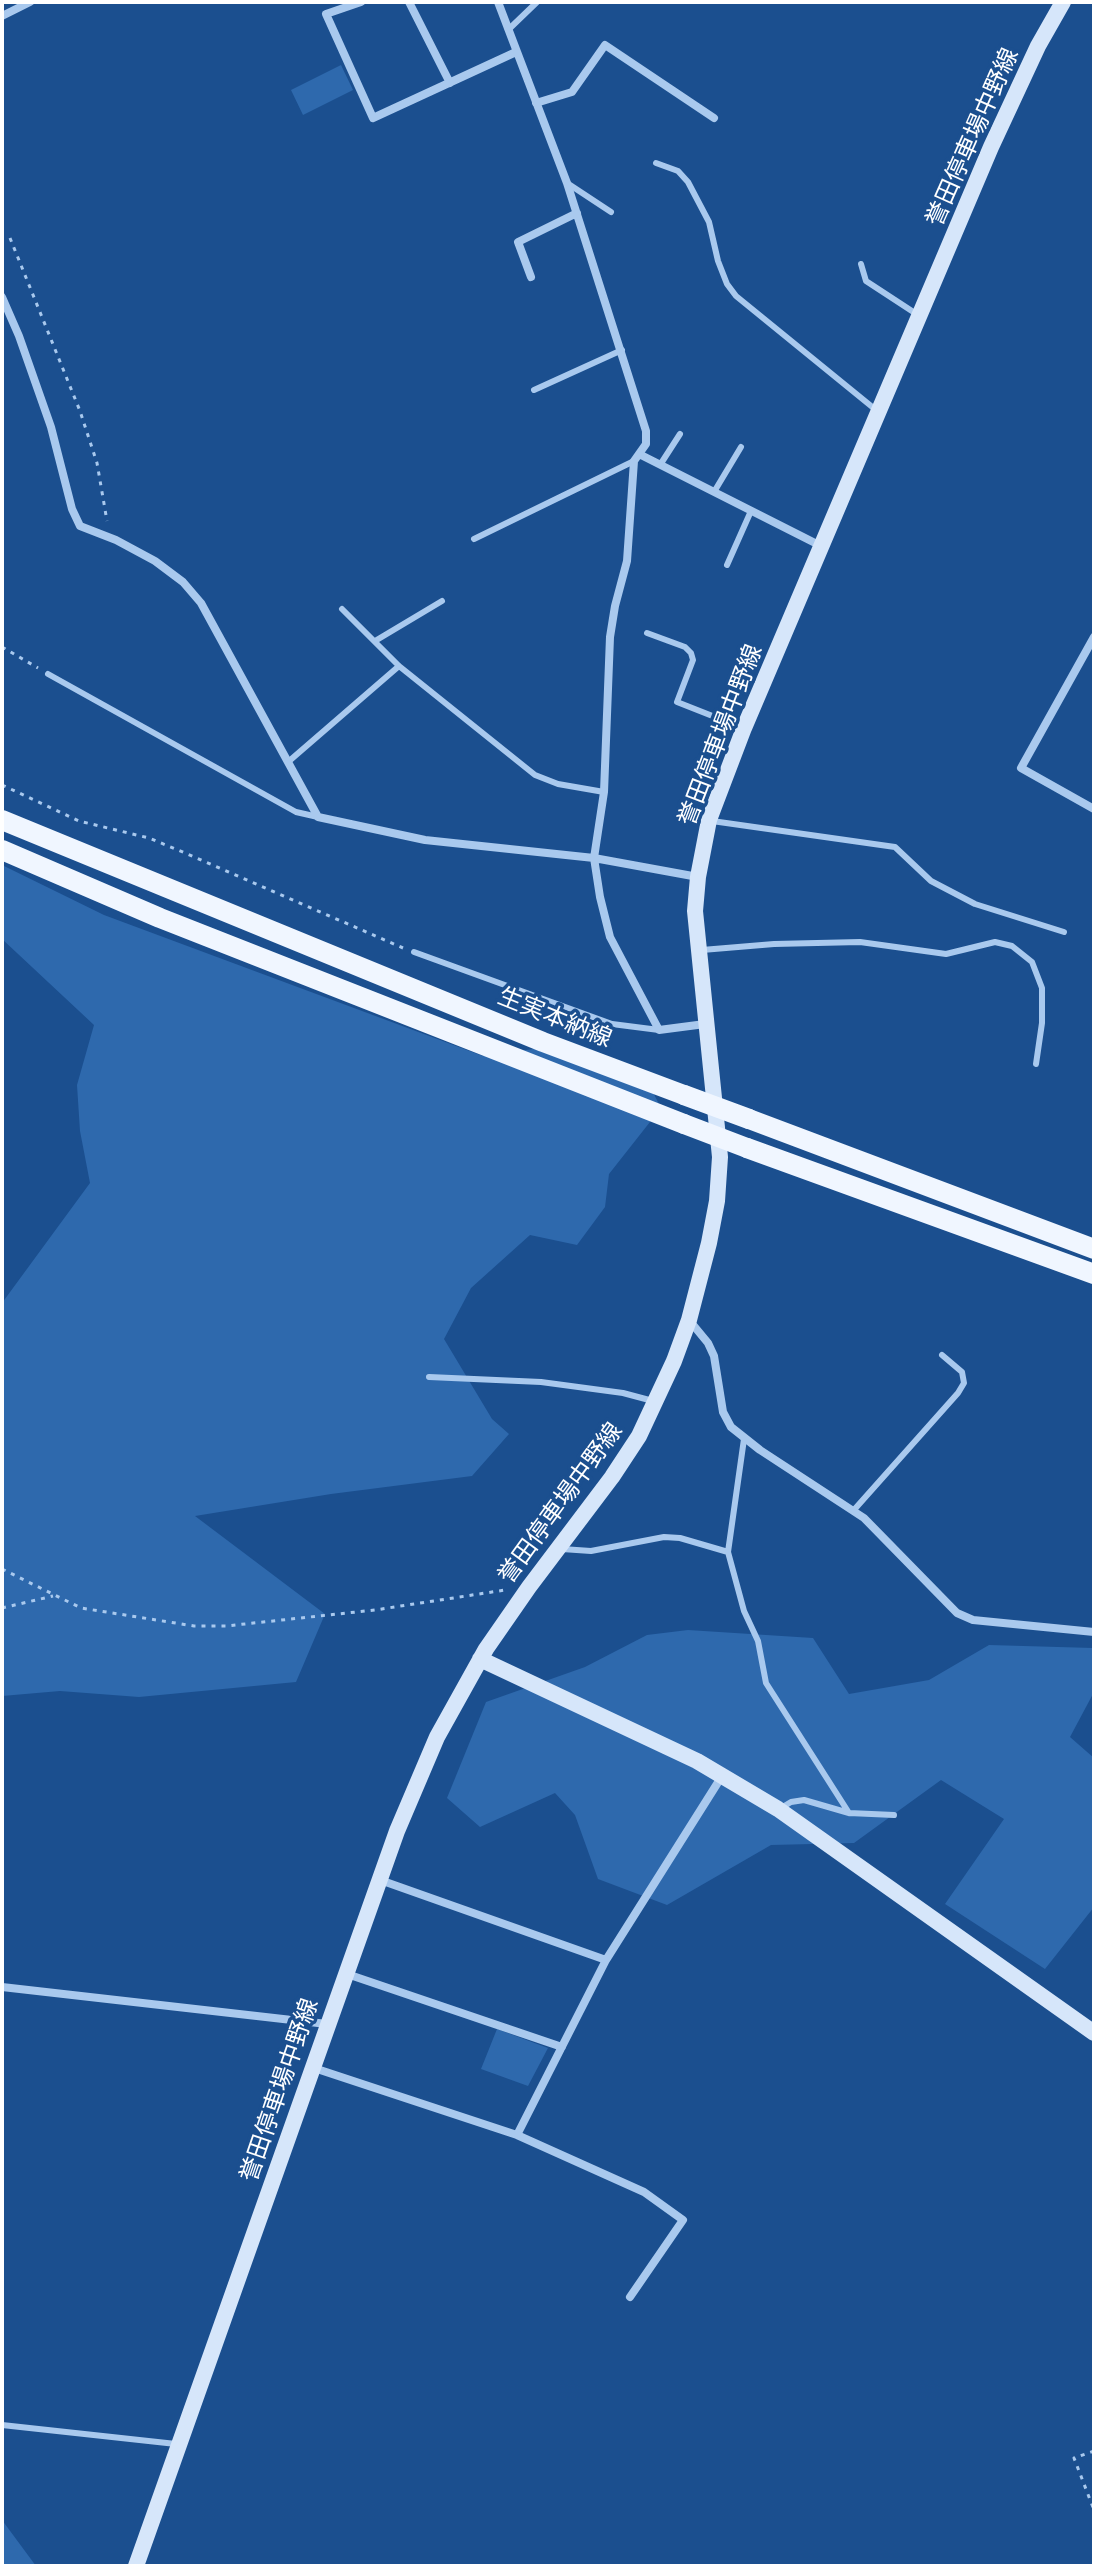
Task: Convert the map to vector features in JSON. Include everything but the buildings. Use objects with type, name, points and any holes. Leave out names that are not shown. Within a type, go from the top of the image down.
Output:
[{"type":"main road","name":"誉田停車場中野線","points":[[136,2566],[397,1831],[437,1737],[480,1659],[639,1436],[689,1320],[717,1201],[720,1157],[695,911],[709,820],[744,728],[998,133],[1038,46],[1063,2]]},
{"type":"main road","name":"生実本納線","points":[[2,820],[543,1042],[1094,1249]]},
{"type":"main road","points":[[2,850],[160,918],[684,1124],[1094,1274]]},
{"type":"main road","points":[[480,1659],[697,1761],[778,1809],[1094,2033]]},
{"type":"street","points":[[3,14],[30,2]]},
{"type":"street","points":[[361,2],[326,14],[373,118],[516,52]]},
{"type":"street","points":[[409,2],[450,83]]},
{"type":"street","points":[[498,2],[567,183],[646,431],[646,444],[636,458],[627,561],[610,637],[604,792],[594,858],[610,937],[659,1030],[705,1024]]},
{"type":"street","points":[[536,103],[572,92],[605,45],[714,118]]},
{"type":"street","points":[[531,277],[518,242],[577,213]]},
{"type":"street","points":[[2,297],[51,427],[72,509],[80,526],[155,561],[183,582],[201,603],[318,817],[425,840],[594,858],[698,877]]},
{"type":"street","points":[[636,458],[660,465],[821,547]]},
{"type":"street","points":[[1094,637],[1021,768],[1094,809]]},
{"type":"street","points":[[689,1320],[708,1343],[714,1356],[723,1412],[731,1427],[744,1439],[864,1518],[957,1613],[973,1620],[1094,1632]]},
{"type":"street","points":[[517,2135],[606,1960],[722,1776]]},
{"type":"street","points":[[380,1879],[606,1960]]},
{"type":"street","points":[[346,1973],[562,2047]]},
{"type":"street","points":[[2,1987],[328,2024]]},
{"type":"street","points":[[313,2068],[517,2135],[644,2192],[683,2220],[630,2297]]},
{"type":"lane","points":[[508,30],[537,2]]},
{"type":"lane","points":[[656,163],[678,171],[688,182],[709,222],[718,261],[727,284],[736,296],[878,413]]},
{"type":"lane","points":[[567,183],[611,212]]},
{"type":"lane","points":[[861,264],[866,281],[919,316]]},
{"type":"lane","points":[[534,390],[622,350]]},
{"type":"lane","points":[[660,465],[680,434]]},
{"type":"lane","points":[[714,492],[741,447]]},
{"type":"lane","points":[[474,539],[636,458]]},
{"type":"lane","points":[[727,565],[751,511]]},
{"type":"lane","points":[[375,641],[442,601]]},
{"type":"lane","points":[[342,609],[399,666],[535,775],[558,784],[604,792]]},
{"type":"lane","points":[[647,633],[685,647],[691,653],[693,660],[677,702],[744,728]]},
{"type":"lane","points":[[288,762],[399,666]]},
{"type":"lane","points":[[48,674],[296,812],[318,817]]},
{"type":"lane","points":[[709,820],[895,847],[931,881],[975,904],[1064,932]]},
{"type":"lane","points":[[699,951],[774,944],[860,942],[946,954],[995,942],[1012,946],[1032,962],[1042,988],[1042,1023],[1036,1064]]},
{"type":"lane","points":[[414,952],[612,1024],[659,1030]]},
{"type":"lane","points":[[853,1511],[964,1383],[962,1372],[942,1355]]},
{"type":"lane","points":[[429,1377],[541,1382],[623,1393],[656,1402]]},
{"type":"lane","points":[[744,1439],[728,1552],[744,1611],[758,1641],[766,1683],[849,1813]]},
{"type":"lane","points":[[559,1548],[591,1551],[664,1537],[680,1538],[728,1552]]},
{"type":"lane","points":[[778,1809],[804,1800],[849,1813],[894,1815]]},
{"type":"lane","points":[[2,2425],[179,2444]]},
{"type":"path","points":[[10,238],[80,411],[97,463],[110,538]]},
{"type":"path","points":[[2,647],[48,674]]},
{"type":"path","points":[[2,785],[79,821],[149,838],[414,952]]},
{"type":"path","points":[[2,1569],[81,1608],[165,1623],[226,1626],[375,1610],[529,1587]]},
{"type":"path","points":[[2,1608],[53,1596]]},
{"type":"path","points":[[1094,2451],[1074,2458],[1094,2510]]},
{"type":"shaded area","points":[[341,65],[353,90],[303,115],[291,90]]},
{"type":"shaded area","points":[[2,865],[104,915],[483,1056],[562,1045],[643,1073],[661,1108],[609,1174],[605,1207],[577,1245],[530,1235],[471,1288],[444,1339],[492,1419],[509,1434],[472,1476],[195,1516],[325,1614],[296,1682],[139,1697],[60,1691],[2,1696],[2,1303],[90,1183],[80,1131],[77,1085],[94,1025],[2,939]]},
{"type":"shaded area","points":[[688,1630],[813,1638],[849,1694],[929,1680],[989,1645],[1093,1648],[1094,1692],[1070,1737],[1094,1758],[1094,1907],[1045,1969],[945,1904],[1004,1819],[941,1780],[854,1843],[771,1845],[667,1905],[598,1879],[575,1815],[555,1793],[480,1827],[447,1798],[486,1702],[585,1667],[647,1635]]},
{"type":"shaded area","points":[[497,2029],[548,2048],[528,2086],[481,2069]]},
{"type":"shaded area","points":[[2,2520],[36,2566],[2,2566]]}]
